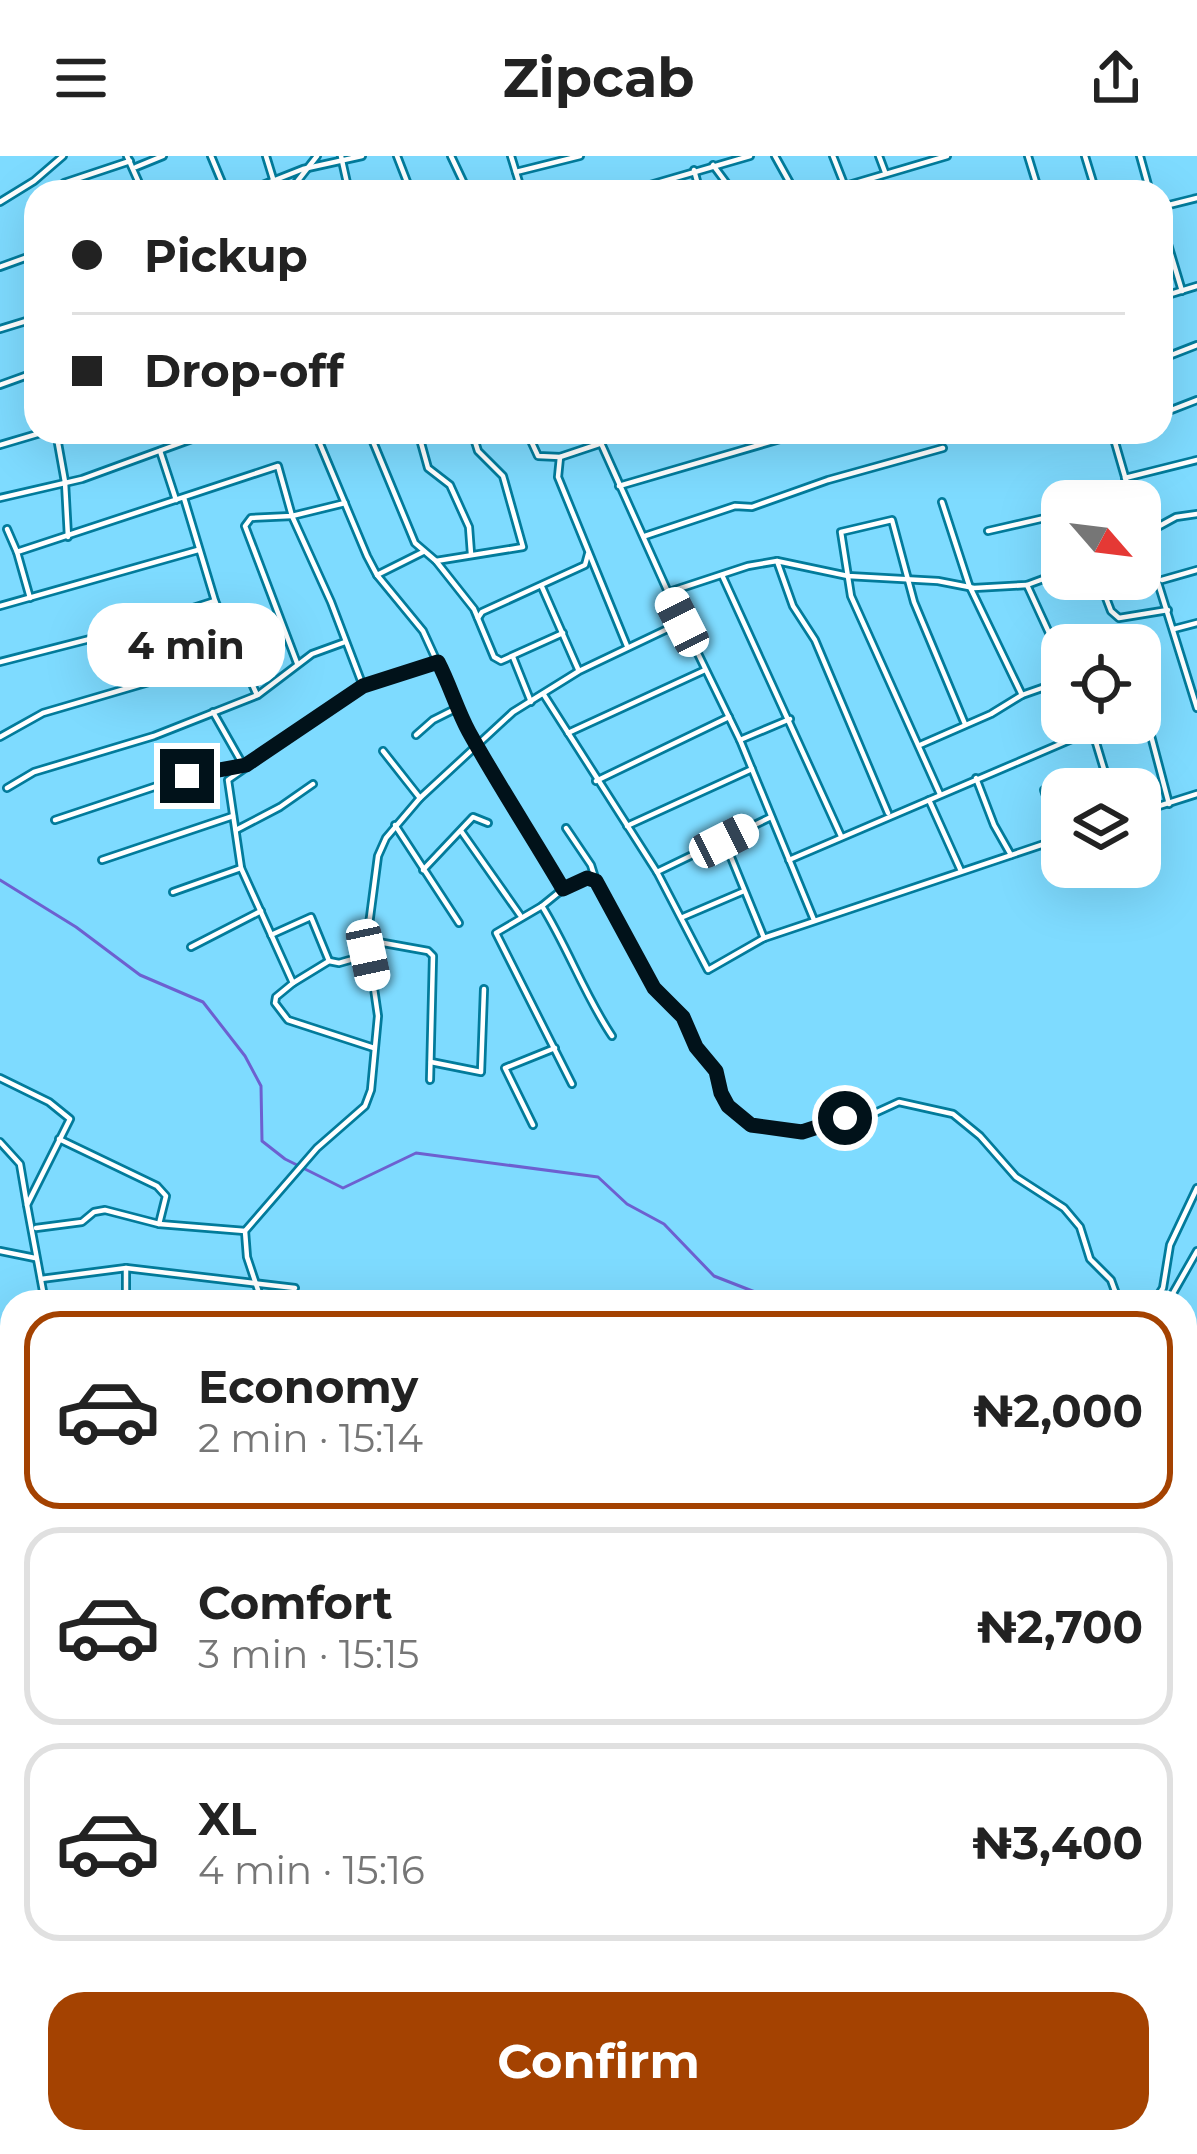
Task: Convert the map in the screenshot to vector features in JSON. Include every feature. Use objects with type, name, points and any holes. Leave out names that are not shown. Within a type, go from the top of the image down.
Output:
[{"type":"street","points":[[35,180],[63,156]]},
{"type":"street","points":[[73,180],[164,156]]},
{"type":"street","points":[[279,180],[317,156]]},
{"type":"street","points":[[298,180],[303,169],[362,156]]},
{"type":"street","points":[[511,156],[518,180]]},
{"type":"street","points":[[516,172],[580,156]]},
{"type":"street","points":[[663,180],[715,161],[750,156]]},
{"type":"street","points":[[879,156],[885,172]]},
{"type":"street","points":[[900,156],[903,166]]},
{"type":"street","points":[[862,180],[947,156]]},
{"type":"street","points":[[1140,158],[1151,156]]},
{"type":"street","points":[[694,170],[697,180]]},
{"type":"street","points":[[293,175],[293,180]]},
{"type":"street","points":[[1173,261],[1182,291]]},
{"type":"street","points":[[1173,294],[1197,286]]},
{"type":"street","points":[[58,444],[68,537]]},
{"type":"street","points":[[0,498],[179,444]]},
{"type":"street","points":[[320,444],[377,575],[423,631],[475,747],[509,795],[527,835],[563,889]]},
{"type":"street","points":[[375,444],[416,543],[480,615],[494,658],[513,657],[563,633]]},
{"type":"street","points":[[421,444],[428,468],[450,485],[469,527],[471,554]]},
{"type":"street","points":[[436,561],[520,550],[524,544],[503,476],[476,444]]},
{"type":"street","points":[[532,444],[538,456],[560,457],[587,444]]},
{"type":"street","points":[[602,444],[740,740],[814,920]]},
{"type":"street","points":[[619,486],[763,444]]},
{"type":"street","points":[[1117,444],[1125,478],[1197,460]]},
{"type":"street","points":[[643,537],[735,506],[752,507],[944,448]]},
{"type":"street","points":[[160,451],[176,500]]},
{"type":"street","points":[[560,457],[558,477],[628,646]]},
{"type":"street","points":[[17,552],[278,466],[292,516],[363,686]]},
{"type":"street","points":[[184,498],[215,601],[257,695]]},
{"type":"street","points":[[941,502],[969,585],[1022,695]]},
{"type":"street","points":[[297,663],[245,529],[250,518],[292,516],[345,503]]},
{"type":"street","points":[[1161,526],[1197,514]]},
{"type":"street","points":[[940,794],[851,596],[842,532],[890,518],[907,579],[965,724]]},
{"type":"street","points":[[988,532],[1041,519]]},
{"type":"street","points":[[7,529],[30,598]]},
{"type":"street","points":[[0,606],[198,550]]},
{"type":"street","points":[[377,575],[423,552]]},
{"type":"street","points":[[585,565],[588,554]]},
{"type":"street","points":[[668,592],[778,561],[848,576],[978,588],[1041,579]]},
{"type":"street","points":[[778,561],[793,606],[815,640],[890,816]]},
{"type":"street","points":[[480,615],[585,565],[594,566]]},
{"type":"street","points":[[1161,581],[1197,570]]},
{"type":"street","points":[[722,575],[841,836]]},
{"type":"street","points":[[1028,584],[1046,624]]},
{"type":"street","points":[[1161,585],[1193,681],[1197,708]]},
{"type":"street","points":[[542,586],[579,671]]},
{"type":"street","points":[[1108,600],[1119,618],[1168,610]]},
{"type":"street","points":[[0,662],[215,601]]},
{"type":"street","points":[[259,1290],[247,1257],[245,1231],[317,1148],[365,1106],[371,1090],[378,999],[367,940],[379,850],[420,797],[531,702],[579,671],[682,622]]},
{"type":"street","points":[[1174,629],[1197,623]]},
{"type":"street","points":[[7,788],[52,765],[154,736],[257,695],[297,663],[346,642]]},
{"type":"street","points":[[0,737],[43,713],[166,677],[234,647]]},
{"type":"street","points":[[513,657],[531,702]]},
{"type":"street","points":[[293,983],[241,868],[228,780],[244,764],[363,686],[438,662]]},
{"type":"street","points":[[568,734],[705,670]]},
{"type":"street","points":[[919,746],[1041,688]]},
{"type":"street","points":[[544,695],[657,872],[708,970],[764,938],[1041,845]]},
{"type":"street","points":[[416,735],[457,708]]},
{"type":"street","points":[[213,712],[244,764]]},
{"type":"street","points":[[596,781],[729,717]]},
{"type":"street","points":[[740,740],[790,719]]},
{"type":"street","points":[[789,860],[1059,744]]},
{"type":"street","points":[[1153,744],[1169,804]]},
{"type":"street","points":[[383,751],[420,797]]},
{"type":"street","points":[[56,820],[187,776],[244,764]]},
{"type":"street","points":[[627,826],[752,769]]},
{"type":"street","points":[[976,778],[1012,856]]},
{"type":"street","points":[[234,830],[313,784]]},
{"type":"street","points":[[1161,806],[1197,794]]},
{"type":"street","points":[[929,800],[958,871]]},
{"type":"street","points":[[102,860],[232,816]]},
{"type":"street","points":[[423,869],[475,816],[488,823]]},
{"type":"street","points":[[657,872],[771,818]]},
{"type":"street","points":[[395,826],[459,923]]},
{"type":"street","points":[[566,829],[591,865],[654,988],[683,1017],[696,1047],[716,1071],[723,1099],[751,1125],[802,1132],[831,1120],[864,1118],[899,1102],[953,1114],[1016,1177],[1064,1208],[1080,1227],[1090,1258],[1115,1290]]},
{"type":"street","points":[[461,832],[520,916]]},
{"type":"street","points":[[724,841],[764,938]]},
{"type":"street","points":[[173,892],[241,868]]},
{"type":"street","points":[[572,1084],[496,933],[563,889],[587,878],[596,881]]},
{"type":"street","points":[[682,918],[744,891]]},
{"type":"street","points":[[542,906],[571,955],[598,1018],[612,1036]]},
{"type":"street","points":[[191,947],[261,910]]},
{"type":"street","points":[[271,934],[311,917],[329,961]]},
{"type":"street","points":[[367,940],[431,953],[430,1080]]},
{"type":"street","points":[[368,955],[339,964],[329,961],[274,1000],[288,1020],[376,1048]]},
{"type":"street","points":[[430,1062],[481,1072],[484,988]]},
{"type":"street","points":[[532,1125],[505,1068],[555,1048]]},
{"type":"street","points":[[0,1078],[69,1116],[27,1205]]},
{"type":"street","points":[[59,1139],[157,1186],[166,1196],[160,1224]]},
{"type":"street","points":[[0,1142],[20,1164],[42,1290]]},
{"type":"street","points":[[1161,1290],[1170,1245],[1197,1188]]},
{"type":"street","points":[[34,1228],[82,1222],[100,1210],[160,1224],[245,1231]]},
{"type":"street","points":[[0,1251],[38,1258]]},
{"type":"street","points":[[1175,1290],[1197,1251]]},
{"type":"street","points":[[41,1280],[126,1268],[295,1288]]},
{"type":"street","points":[[126,1268],[126,1290]]},
{"type":"waterway","points":[[0,880],[76,927],[140,975],[203,1002],[245,1056],[261,1086],[262,1141],[285,1159],[343,1188],[416,1153],[598,1177],[627,1204],[664,1224],[714,1276],[750,1290]]},
{"type":"route","points":[[187,776],[246,765],[363,686],[438,662],[472,738],[509,795],[527,835],[563,889],[587,878],[596,881],[654,988],[683,1017],[696,1047],[716,1071],[728,1106],[751,1125],[802,1132],[845,1118]]}]
